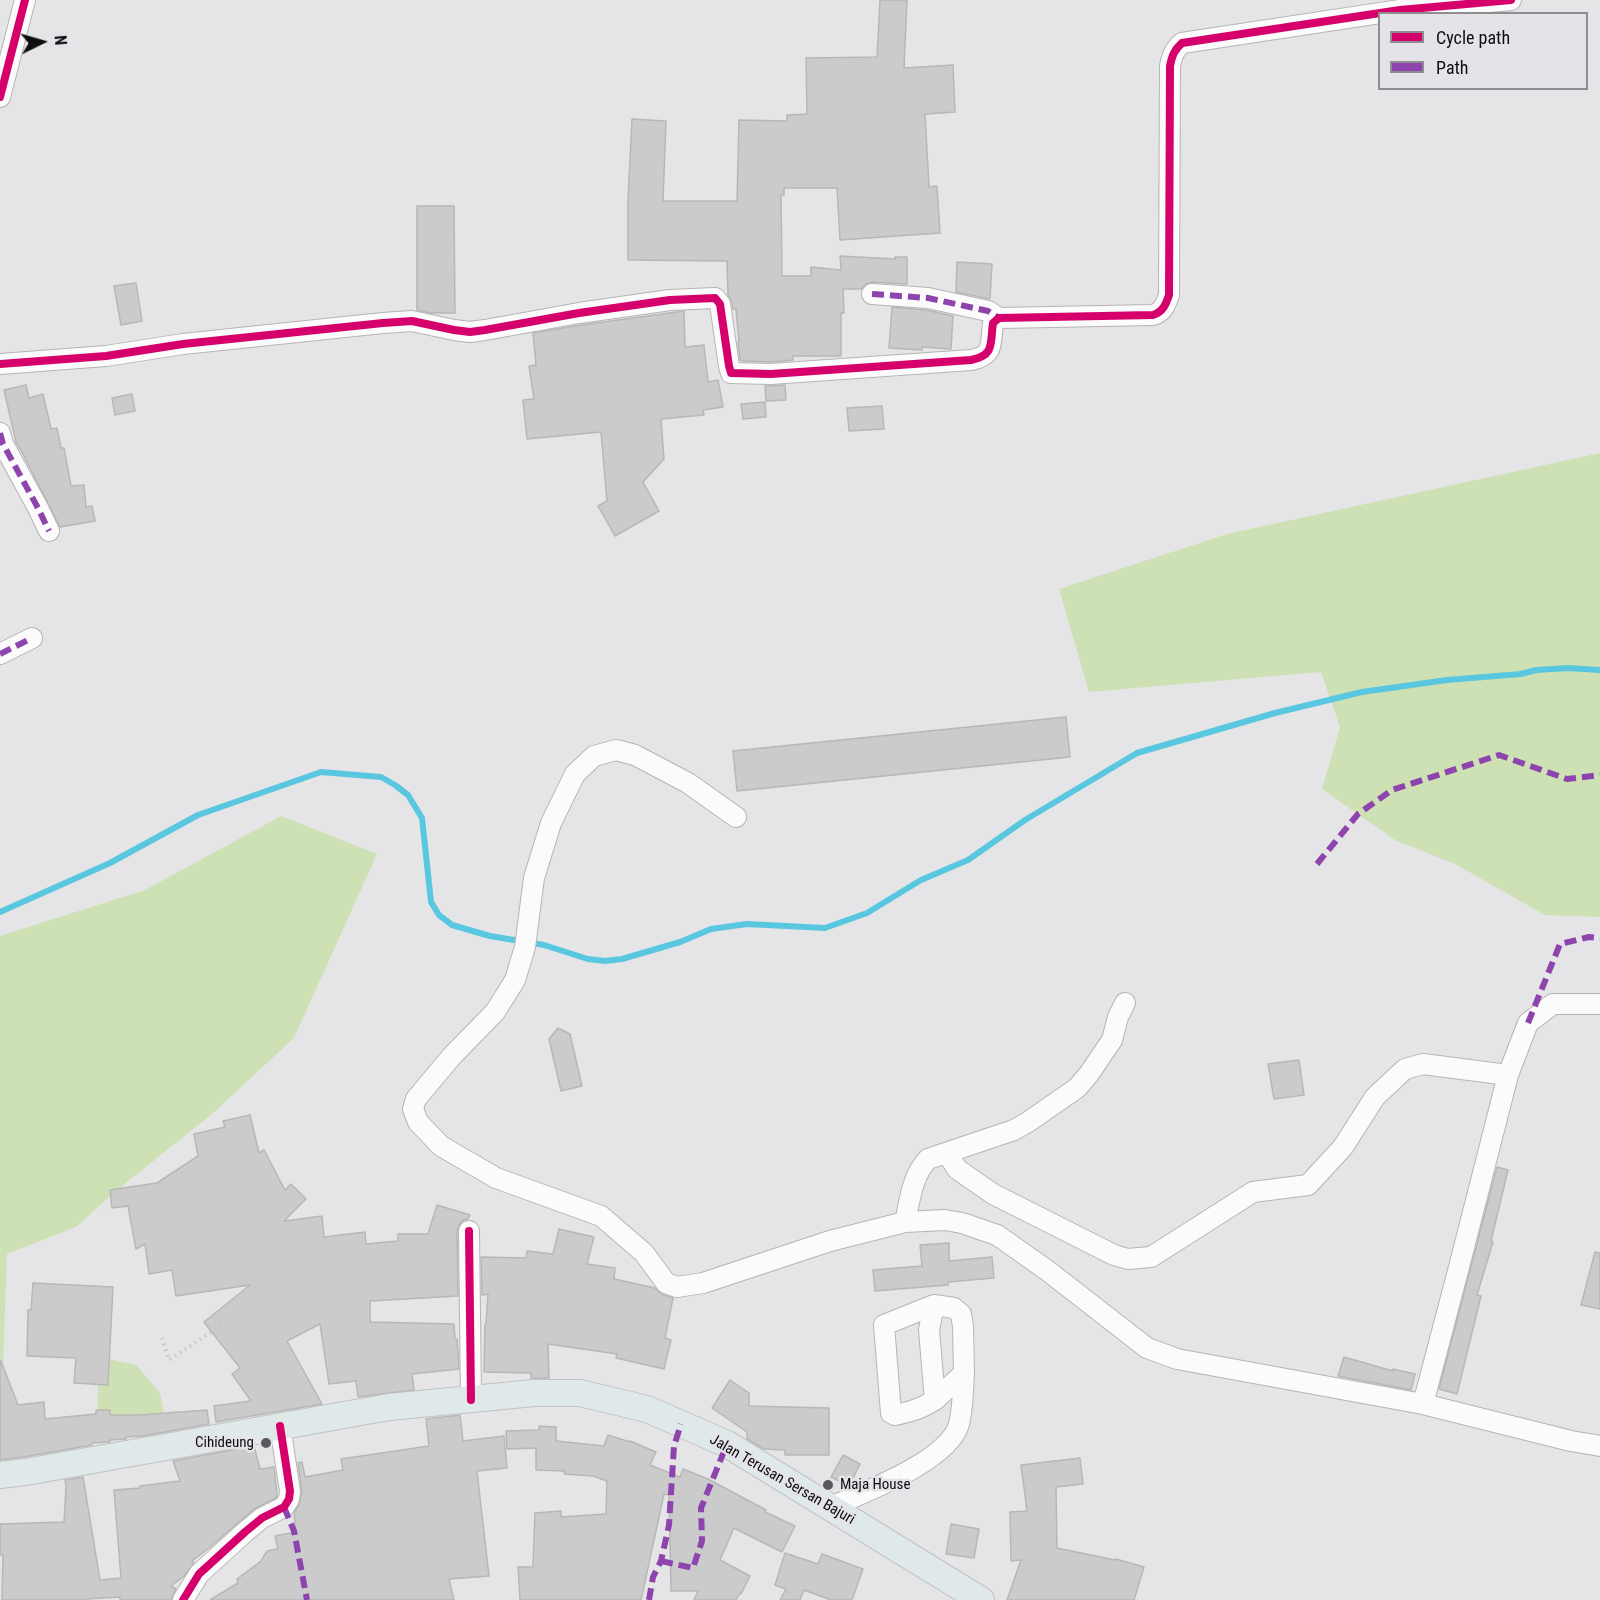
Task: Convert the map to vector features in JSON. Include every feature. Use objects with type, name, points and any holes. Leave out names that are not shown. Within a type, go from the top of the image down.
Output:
[{"type":"main road","name":"Jalan Terusan Sersan Bajuri","points":[[0,1475],[389,1407],[534,1393],[580,1393],[648,1409],[727,1444],[973,1598]]},
{"type":"street","points":[[0,96],[25,0]]},
{"type":"street","points":[[1387,12],[1510,0]]},
{"type":"street","points":[[872,294],[928,298],[988,311],[999,318],[1153,315],[1159,312],[1163,309],[1169,295],[1170,66],[1175,49],[1182,43],[1378,13]]},
{"type":"street","points":[[0,364],[106,356],[183,344],[412,321],[470,332],[670,300],[715,298],[720,304],[731,374],[771,374],[971,360],[983,357],[989,351],[993,323],[999,318]]},
{"type":"street","points":[[0,434],[3,444],[49,531]]},
{"type":"street","points":[[0,654],[32,638]]},
{"type":"street","points":[[736,817],[688,783],[635,754],[616,750],[594,756],[575,774],[551,823],[534,878],[525,947],[515,980],[495,1012],[452,1056],[416,1099],[414,1108],[418,1122],[441,1146],[496,1178],[601,1216],[644,1252],[666,1282],[677,1287],[703,1283],[830,1241],[905,1222],[945,1220],[997,1235],[1048,1271],[1147,1348],[1177,1359],[1423,1404],[1571,1441],[1600,1446]]},
{"type":"street","points":[[905,1222],[915,1177],[928,1158],[1014,1130],[1077,1088],[1112,1040],[1118,1017],[1125,1003]]},
{"type":"street","points":[[1423,1404],[1508,1075],[1528,1023],[1553,1004],[1600,1004]]},
{"type":"street","points":[[947,1153],[957,1169],[993,1194],[1114,1255],[1128,1259],[1151,1257],[1253,1191],[1308,1185],[1343,1146],[1376,1097],[1405,1068],[1424,1064],[1508,1075]]},
{"type":"street","points":[[469,1231],[471,1400]]},
{"type":"street","points":[[831,1507],[923,1463],[949,1441],[959,1424],[964,1373],[961,1314],[954,1308],[934,1305],[884,1325],[891,1413],[895,1415],[921,1409],[935,1400],[964,1373]]},
{"type":"street","points":[[934,1305],[929,1330],[935,1400]]},
{"type":"street","points":[[183,1600],[200,1574],[245,1532],[262,1518],[284,1507],[289,1499],[290,1491],[270,1428]]},
{"type":"path","points":[[162,1338],[169,1360],[220,1326],[249,1361],[270,1357],[264,1420],[270,1428]]},
{"type":"green space","points":[[1600,453],[1600,917],[1545,915],[1455,864],[1395,840],[1322,789],[1340,727],[1321,672],[1089,692],[1059,589],[1227,534]]},
{"type":"green space","points":[[281,816],[377,854],[294,1038],[211,1115],[117,1190],[76,1227],[7,1254],[3,1365],[0,1365],[0,936],[145,890]]},
{"type":"green space","points":[[99,1357],[136,1365],[160,1393],[168,1434],[97,1429]]},
{"type":"building","points":[[880,0],[907,0],[904,68],[953,65],[955,112],[925,114],[929,187],[937,186],[940,233],[840,240],[837,188],[784,188],[784,195],[781,195],[782,276],[811,276],[811,267],[841,270],[840,256],[895,259],[895,257],[907,257],[907,284],[872,282],[861,289],[843,289],[841,356],[793,356],[793,360],[771,362],[740,360],[736,309],[733,309],[728,295],[727,261],[628,260],[632,119],[666,121],[663,201],[737,201],[739,120],[787,121],[787,115],[807,114],[806,58],[877,57]]},
{"type":"building","points":[[417,206],[454,206],[455,313],[430,313],[417,310]]},
{"type":"building","points":[[957,262],[992,264],[990,299],[956,292]]},
{"type":"building","points":[[136,283],[142,321],[121,325],[114,286]]},
{"type":"building","points":[[892,307],[926,310],[953,316],[951,349],[889,348]]},
{"type":"building","points":[[684,311],[685,347],[704,345],[708,382],[718,380],[723,407],[703,410],[704,415],[661,419],[664,459],[643,482],[659,511],[615,536],[598,506],[607,501],[601,432],[527,439],[523,400],[534,399],[529,366],[536,365],[533,333]]},
{"type":"building","points":[[26,385],[29,398],[43,394],[51,429],[57,428],[61,448],[64,448],[71,486],[84,485],[86,507],[92,506],[95,521],[60,527],[16,442],[4,390]]},
{"type":"building","points":[[785,385],[786,400],[766,401],[765,386]]},
{"type":"building","points":[[132,394],[135,411],[115,415],[112,398]]},
{"type":"building","points":[[765,402],[766,417],[743,419],[741,404]]},
{"type":"building","points":[[882,406],[884,429],[849,431],[847,408]]},
{"type":"building","points":[[1066,717],[1070,757],[737,791],[733,751]]},
{"type":"building","points":[[558,1028],[570,1034],[582,1086],[561,1091],[549,1039]]},
{"type":"building","points":[[1299,1060],[1304,1095],[1274,1099],[1268,1064]]},
{"type":"building","points":[[250,1115],[259,1153],[264,1150],[285,1190],[291,1184],[306,1199],[284,1221],[322,1216],[324,1237],[365,1232],[366,1244],[398,1241],[398,1234],[428,1234],[437,1205],[470,1215],[468,1219],[463,1220],[457,1231],[458,1296],[370,1301],[370,1322],[454,1324],[459,1369],[412,1374],[414,1390],[358,1397],[356,1381],[329,1384],[320,1324],[287,1341],[322,1404],[216,1422],[214,1406],[251,1401],[232,1374],[240,1368],[204,1322],[250,1285],[176,1296],[172,1270],[149,1274],[145,1244],[136,1249],[128,1206],[112,1208],[110,1190],[157,1183],[198,1156],[194,1134],[225,1127],[223,1121]]},
{"type":"building","points":[[1497,1167],[1508,1170],[1491,1241],[1493,1242],[1477,1295],[1481,1296],[1457,1394],[1439,1389]]},
{"type":"building","points":[[559,1229],[594,1237],[587,1264],[615,1268],[614,1279],[655,1288],[661,1294],[673,1298],[665,1338],[671,1340],[664,1369],[616,1358],[617,1354],[548,1344],[549,1378],[531,1378],[531,1373],[484,1372],[488,1294],[482,1295],[481,1257],[526,1258],[527,1251],[553,1254]]},
{"type":"building","points":[[949,1243],[949,1261],[992,1257],[994,1278],[948,1282],[948,1285],[875,1291],[873,1270],[922,1266],[920,1245]]},
{"type":"building","points":[[1595,1252],[1600,1253],[1600,1309],[1581,1305]]},
{"type":"building","points":[[33,1283],[113,1287],[108,1385],[74,1383],[76,1358],[27,1356],[28,1310],[31,1310]]},
{"type":"building","points":[[1344,1357],[1393,1371],[1393,1369],[1415,1374],[1411,1390],[1338,1376]]},
{"type":"building","points":[[0,1361],[18,1405],[44,1402],[45,1419],[96,1414],[96,1410],[110,1410],[110,1415],[140,1415],[207,1410],[209,1424],[0,1460]]},
{"type":"building","points":[[730,1380],[749,1393],[749,1406],[829,1408],[829,1455],[785,1455],[785,1450],[764,1449],[747,1439],[747,1432],[712,1408]]},
{"type":"building","points":[[460,1415],[463,1441],[504,1436],[507,1468],[477,1471],[489,1576],[449,1579],[454,1600],[210,1600],[238,1583],[237,1579],[261,1561],[267,1551],[278,1549],[275,1536],[296,1532],[294,1513],[299,1505],[302,1492],[298,1463],[302,1462],[305,1477],[343,1470],[341,1459],[429,1446],[426,1419]]},
{"type":"building","points":[[539,1426],[556,1427],[556,1441],[604,1446],[608,1435],[630,1441],[656,1452],[650,1465],[680,1477],[683,1469],[708,1479],[766,1510],[765,1512],[795,1526],[782,1552],[734,1528],[720,1560],[750,1576],[741,1594],[736,1600],[694,1600],[698,1591],[671,1591],[669,1495],[664,1494],[641,1600],[520,1600],[518,1567],[533,1567],[535,1513],[561,1511],[561,1517],[606,1514],[607,1481],[593,1476],[564,1474],[565,1471],[536,1470],[536,1448],[507,1449],[506,1431],[539,1430]]},
{"type":"building","points":[[254,1446],[260,1469],[274,1467],[276,1498],[254,1509],[192,1561],[194,1563],[184,1576],[171,1586],[176,1589],[171,1600],[120,1600],[120,1597],[87,1600],[2,1600],[3,1555],[0,1555],[0,1524],[64,1522],[65,1480],[83,1477],[100,1580],[121,1578],[114,1490],[180,1481],[173,1461]]},
{"type":"building","points":[[843,1455],[860,1464],[849,1486],[831,1477]]},
{"type":"building","points":[[1080,1458],[1083,1484],[1056,1487],[1057,1548],[1116,1559],[1144,1567],[1134,1600],[1007,1600],[1021,1560],[1011,1561],[1010,1512],[1027,1511],[1021,1465]]},
{"type":"building","points":[[951,1524],[979,1529],[974,1558],[946,1554]]},
{"type":"building","points":[[785,1553],[818,1564],[822,1554],[863,1569],[852,1600],[831,1600],[804,1590],[800,1600],[780,1600],[786,1589],[775,1585]]},
{"type":"waterway","points":[[0,912],[110,863],[198,815],[321,772],[381,777],[408,795],[422,818],[431,902],[439,915],[452,925],[490,936],[544,945],[588,959],[605,961],[622,959],[680,942],[711,929],[747,924],[825,928],[867,913],[921,880],[968,860],[1025,820],[1137,753],[1275,713],[1362,692],[1447,680],[1521,674],[1536,670],[1568,668],[1600,670]]},
{"type":"marked path","points":[[872,294],[928,298],[988,311],[999,318]]},
{"type":"marked path","points":[[0,433],[3,444],[49,531]]},
{"type":"marked path","points":[[0,654],[32,638]]},
{"type":"marked path","points":[[1317,864],[1358,814],[1392,790],[1499,755],[1567,779],[1600,775]]},
{"type":"marked path","points":[[1528,1023],[1560,944],[1589,937],[1600,938]]},
{"type":"marked path","points":[[649,1600],[653,1577],[661,1561],[669,1525],[674,1446],[681,1424]]},
{"type":"marked path","points":[[661,1561],[693,1568],[702,1541],[701,1508],[727,1444]]},
{"type":"marked path","points":[[284,1507],[294,1531],[307,1600]]},
{"type":"cycle path","points":[[0,97],[25,0]]},
{"type":"cycle path","points":[[1387,12],[1511,0]]},
{"type":"cycle path","points":[[0,364],[106,356],[183,344],[412,321],[470,332],[670,300],[715,298],[720,304],[731,373],[771,374],[971,360],[988,352],[993,323],[999,318],[1153,315],[1164,307],[1169,295],[1170,66],[1177,48],[1182,43],[1378,13]]},
{"type":"cycle path","points":[[469,1231],[471,1400]]},
{"type":"cycle path","points":[[183,1600],[199,1574],[262,1518],[284,1507],[289,1499],[290,1491],[280,1426]]},
{"type":"place","name":"Cihideung","points":[[266,1443]]},
{"type":"place","name":"Maja House","points":[[828,1485]]}]
